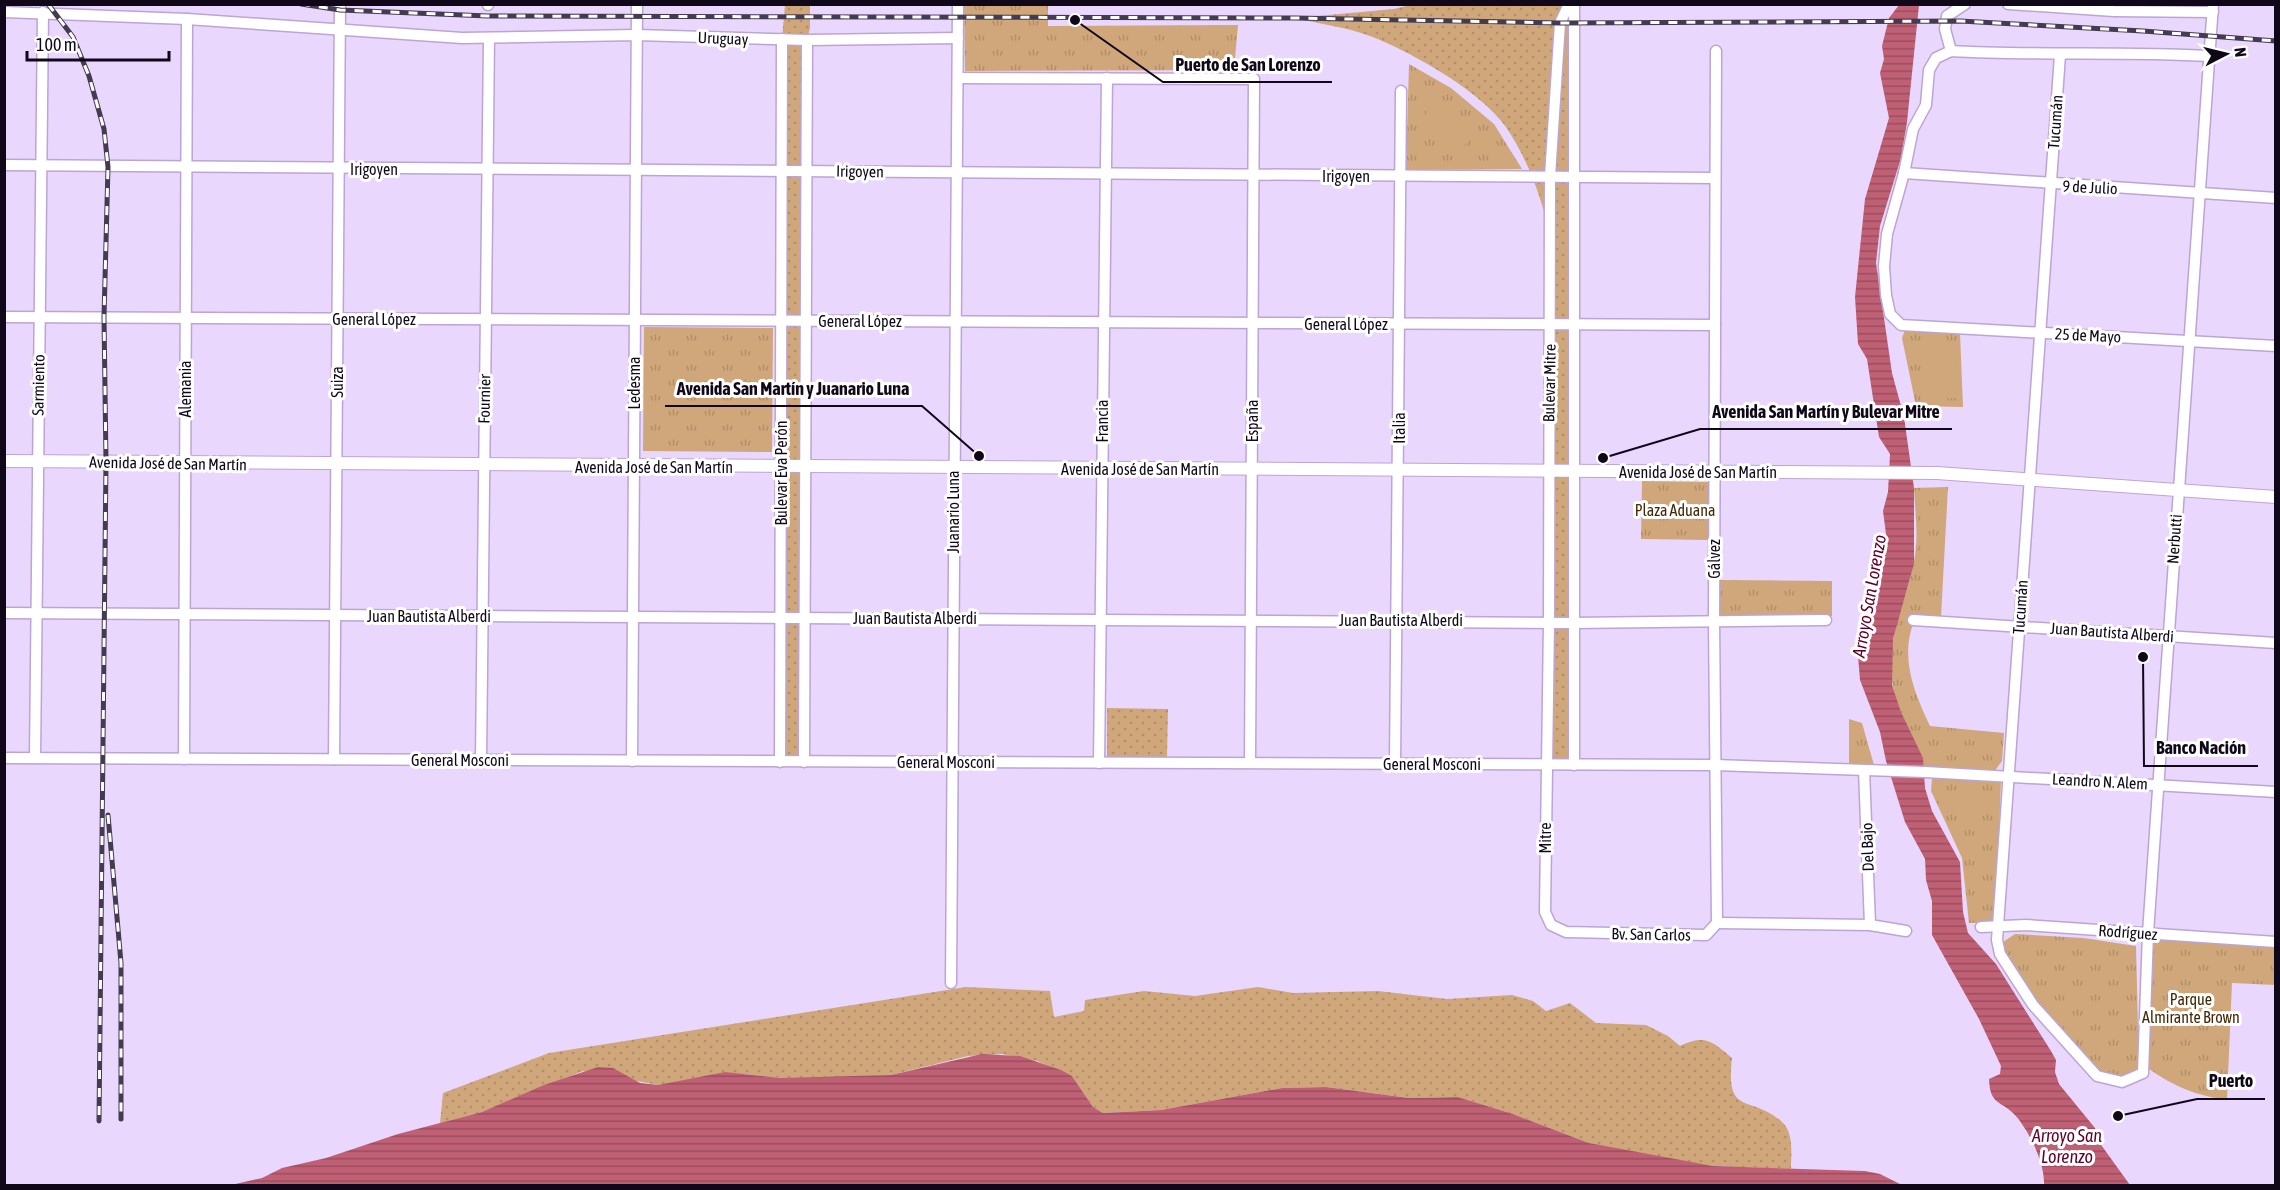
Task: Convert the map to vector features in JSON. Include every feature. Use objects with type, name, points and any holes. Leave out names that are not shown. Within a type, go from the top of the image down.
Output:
[{"type":"main road","name":"Avenida José de San Martín","points":[[4,461],[781,468],[1937,473],[2276,497]]},
{"type":"street","name":"Suiza","points":[[334,759],[340,4]]},
{"type":"street","name":"Ledesma","points":[[632,761],[637,4]]},
{"type":"street","name":"Juanario Luna","points":[[951,983],[958,4]]},
{"type":"street","name":"Bulevar Mitre","points":[[1546,764],[1550,622],[1548,472],[1550,176],[1560,23],[1569,4]]},
{"type":"street","name":"Bulevar Mitre","points":[[1574,4],[1572,623],[1574,765]]},
{"type":"street","points":[[1951,51],[1945,29],[1947,16],[1965,4]]},
{"type":"street","points":[[2008,4],[2114,11],[2213,8]]},
{"type":"street","name":"Nerbutti","points":[[2143,1073],[2148,933],[2177,491],[2213,8]]},
{"type":"street","points":[[4,12],[43,12],[340,28]]},
{"type":"street","name":"Sarmiento","points":[[35,758],[36,462],[43,12]]},
{"type":"street","name":"Alemania","points":[[184,759],[187,19]]},
{"type":"street","name":"Uruguay","points":[[340,28],[489,38],[637,35],[807,40],[958,38]]},
{"type":"street","name":"Fournier","points":[[481,760],[489,38]]},
{"type":"street","name":"Bulevar Eva Perón","points":[[780,762],[782,39]]},
{"type":"street","name":"Bulevar Eva Perón","points":[[804,762],[807,40]]},
{"type":"street","name":"Gálvez","points":[[1716,51],[1714,621],[1717,923]]},
{"type":"street","points":[[1904,173],[1913,129],[1926,105],[1929,70],[1936,58],[1951,51],[2060,55],[2131,52],[2209,56]]},
{"type":"street","name":"Tucumán","points":[[2060,55],[1997,940],[2000,954],[2033,1005],[2097,1076],[2122,1082],[2143,1073]]},
{"type":"street","points":[[958,78],[1107,78]]},
{"type":"street","name":"España","points":[[1107,78],[1254,80],[1250,762]]},
{"type":"street","name":"Francia","points":[[1099,763],[1104,174],[1107,78]]},
{"type":"street","name":"Italia","points":[[1395,765],[1401,91]]},
{"type":"street","name":"Irigoyen","points":[[4,165],[1715,178]]},
{"type":"street","name":"9 de Julio","points":[[1904,173],[2050,185],[2276,198]]},
{"type":"street","name":"25 de Mayo","points":[[1904,173],[1893,206],[1884,266],[1890,314],[1901,325],[2276,346]]},
{"type":"street","name":"General López","points":[[4,317],[1715,325]]},
{"type":"street","name":"Juan Bautista Alberdi","points":[[4,613],[780,616],[1572,623],[1826,620]]},
{"type":"street","name":"Juan Bautista Alberdi","points":[[1913,620],[2276,642]]},
{"type":"street","name":"General Mosconi","points":[[4,758],[1715,765],[1924,772]]},
{"type":"street","name":"Mitre","points":[[1545,912],[1546,764]]},
{"type":"street","name":"Del Bajo","points":[[1864,770],[1870,925]]},
{"type":"street","name":"Leandro N. Alem","points":[[1924,772],[2276,792]]},
{"type":"street","name":"Bv. San Carlos","points":[[1545,912],[1551,925],[1566,932],[1706,935],[1717,923],[1870,925],[1906,931]]},
{"type":"street","name":"Rodríguez","points":[[1981,927],[2148,933],[2276,942]]},
{"type":"green space","points":[[810,4],[810,28],[807,40],[804,762],[780,762],[782,39],[785,5]]},
{"type":"green space","points":[[964,5],[1048,5],[1048,26],[1238,25],[1234,70],[965,71]]},
{"type":"green space","points":[[1410,5],[1574,5],[1574,765],[1546,764],[1550,236],[1533,180],[1506,127],[1480,100],[1444,74],[1370,36],[1295,18],[1394,9]]},
{"type":"green space","points":[[1409,64],[1451,88],[1494,124],[1522,169],[1406,170]]},
{"type":"green space","points":[[1431,106],[1470,137],[1459,154],[1421,122]]},
{"type":"green space","points":[[644,327],[773,328],[772,452],[643,451]]},
{"type":"green space","points":[[1905,330],[1960,333],[1963,407],[1916,406],[1902,338]]},
{"type":"green space","points":[[1956,348],[1958,398],[1927,399],[1926,349]]},
{"type":"green space","name":"Plaza Aduana","points":[[1642,481],[1708,482],[1708,540],[1641,539]]},
{"type":"green space","points":[[1948,487],[1941,617],[1917,615],[1911,629],[1909,643],[1910,671],[1918,699],[1930,726],[2004,733],[2002,761],[1994,772],[1924,768],[1900,710],[1893,686],[1892,644],[1911,575],[1916,543],[1914,488]]},
{"type":"green space","points":[[1719,580],[1832,581],[1832,616],[1720,616]]},
{"type":"green space","points":[[1107,708],[1168,709],[1167,757],[1107,757]]},
{"type":"green space","points":[[1849,719],[1862,723],[1874,765],[1849,765]]},
{"type":"green space","points":[[1932,778],[2001,780],[1996,922],[1969,923],[1962,858],[1931,791]]},
{"type":"green space","points":[[1951,794],[1976,796],[1986,801],[1985,812],[1976,817],[1961,815],[1947,807]]},
{"type":"green space","name":"Parque Almirante Brown","points":[[2015,934],[2083,938],[2136,946],[2139,1070],[2122,1080],[2097,1076],[2042,1012],[2017,975],[2003,942]]},
{"type":"green space","name":"Parque Almirante Brown","points":[[2153,939],[2275,948],[2275,985],[2232,983],[2227,1100],[2186,1089],[2149,1069]]},
{"type":"green space","points":[[966,987],[1050,991],[1054,1017],[1084,1011],[1085,1000],[1144,991],[1195,996],[1258,987],[1293,993],[1378,991],[1447,999],[1512,995],[1533,1001],[1546,1011],[1570,1003],[1596,1023],[1646,1025],[1668,1036],[1680,1046],[1702,1040],[1719,1047],[1732,1058],[1731,1077],[1733,1090],[1737,1097],[1743,1102],[1772,1114],[1787,1128],[1791,1145],[1791,1169],[1713,1166],[1625,1152],[1589,1143],[1513,1114],[1458,1097],[1409,1098],[1326,1087],[1282,1088],[1161,1110],[1103,1113],[1093,1107],[1072,1076],[1037,1061],[1002,1054],[968,1056],[891,1075],[820,1079],[743,1074],[658,1085],[583,1071],[482,1112],[440,1123],[443,1093],[549,1053]]},
{"type":"water","name":"Arroyo San Lorenzo","points":[[1899,5],[1919,5],[1901,158],[1880,226],[1876,263],[1892,373],[1904,417],[1914,488],[1914,564],[1893,639],[1892,685],[1901,712],[1923,758],[1925,788],[1932,811],[1960,862],[1963,912],[1968,933],[1996,964],[2056,1060],[2055,1072],[2059,1084],[2095,1128],[2099,1142],[2130,1185],[2044,1185],[2036,1148],[2026,1130],[2010,1110],[1994,1098],[1989,1079],[2000,1074],[2001,1066],[1979,1019],[1932,935],[1932,901],[1926,880],[1925,859],[1905,822],[1886,761],[1880,732],[1860,680],[1858,656],[1870,610],[1880,585],[1884,558],[1886,534],[1883,511],[1888,492],[1890,454],[1879,437],[1867,359],[1858,344],[1855,297],[1865,199],[1889,118],[1880,73],[1884,59],[1882,46],[1889,18]]},
{"type":"water","points":[[982,1054],[1020,1056],[1061,1070],[1072,1076],[1093,1107],[1103,1113],[1161,1110],[1282,1088],[1326,1087],[1409,1098],[1458,1097],[1513,1114],[1589,1143],[1713,1166],[1865,1171],[1880,1174],[1902,1185],[231,1185],[262,1178],[282,1168],[326,1158],[398,1134],[482,1112],[544,1085],[598,1067],[613,1068],[640,1083],[658,1085],[725,1072],[781,1078],[891,1075]]},
{"type":"railway","points":[[48,4],[73,37],[89,76],[104,129],[108,167],[104,317],[106,462],[99,1121]]},
{"type":"railway","points":[[301,4],[340,10],[488,16],[1295,18],[1560,23],[1960,21],[2276,41]]},
{"type":"railway","points":[[108,815],[121,963],[121,1119]]},
{"type":"place","name":"Puerto de San Lorenzo","points":[[1075,20]]},
{"type":"place","name":"Avenida San Martín y Juanario Luna","points":[[979,456]]},
{"type":"place","name":"Avenida San Martín y Bulevar Mitre","points":[[1603,458]]},
{"type":"place","name":"Banco Nación","points":[[2143,657]]},
{"type":"place","name":"Puerto","points":[[2118,1116]]}]
